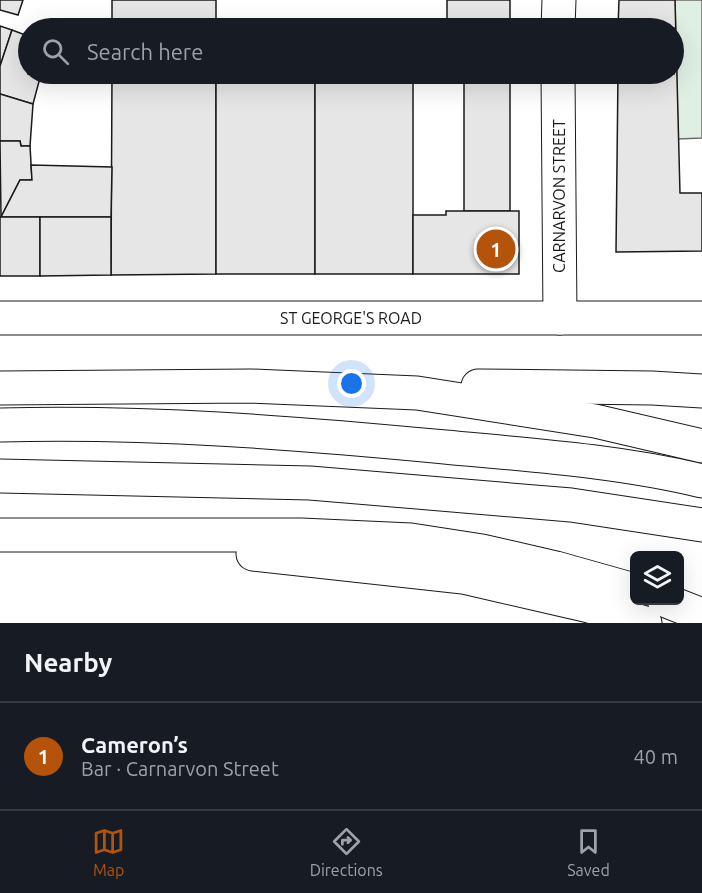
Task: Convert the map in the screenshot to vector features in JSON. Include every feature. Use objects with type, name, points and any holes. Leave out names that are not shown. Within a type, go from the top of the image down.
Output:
[{"type":"main road","points":[[558,18],[559,0]]},
{"type":"main road","name":"CARNARVON STREET","points":[[558,84],[560,318]]},
{"type":"main road","name":"ST GEORGE'S ROAD","points":[[0,318],[702,318]]},
{"type":"main road","points":[[0,388],[250,386],[417,393],[595,421],[702,446]]},
{"type":"main road","points":[[417,393],[479,386],[630,387],[702,391]]},
{"type":"main road","points":[[0,425],[157,425],[339,437],[535,456],[671,473],[702,481]]},
{"type":"main road","points":[[0,477],[310,483],[571,505],[702,525]]},
{"type":"main road","points":[[66,534],[463,577],[589,606],[645,623]]},
{"type":"main road","points":[[0,535],[301,535],[411,540],[483,551],[630,589]]},
{"type":"main road","points":[[677,605],[702,615]]},
{"type":"green space","points":[[675,0],[702,0],[702,138],[678,139],[677,84],[684,84],[684,18],[675,18]]},
{"type":"building","points":[[0,0],[23,0],[18,15],[0,10]]},
{"type":"building","points":[[112,0],[216,0],[216,18],[112,18]]},
{"type":"building","points":[[447,0],[510,0],[510,18],[447,18]]},
{"type":"building","points":[[619,0],[675,0],[675,18],[618,18]]},
{"type":"building","points":[[0,26],[12,30],[0,66]]},
{"type":"building","points":[[12,30],[18,32],[18,84],[38,84],[33,104],[0,94],[0,66]]},
{"type":"building","points":[[112,84],[216,84],[216,274],[111,275]]},
{"type":"building","points":[[216,84],[315,84],[315,274],[216,274]]},
{"type":"building","points":[[315,84],[413,84],[413,274],[315,274]]},
{"type":"building","points":[[464,84],[510,84],[510,211],[464,211]]},
{"type":"building","points":[[618,84],[677,84],[680,193],[702,193],[702,251],[616,252]]},
{"type":"building","points":[[0,94],[33,104],[30,146],[21,146],[20,141],[0,141]]},
{"type":"building","points":[[0,141],[20,141],[21,146],[30,146],[32,180],[20,180],[1,217]]},
{"type":"building","points":[[31,165],[112,167],[111,217],[1,217],[20,180],[32,180]]},
{"type":"building","points":[[446,211],[519,211],[519,274],[413,274],[413,215],[446,215]]},
{"type":"building","points":[[0,217],[40,217],[40,276],[0,276]]},
{"type":"building","points":[[40,217],[111,217],[111,275],[40,276]]},
{"type":"place","name":"Cameron’s","points":[[496,249]]}]
